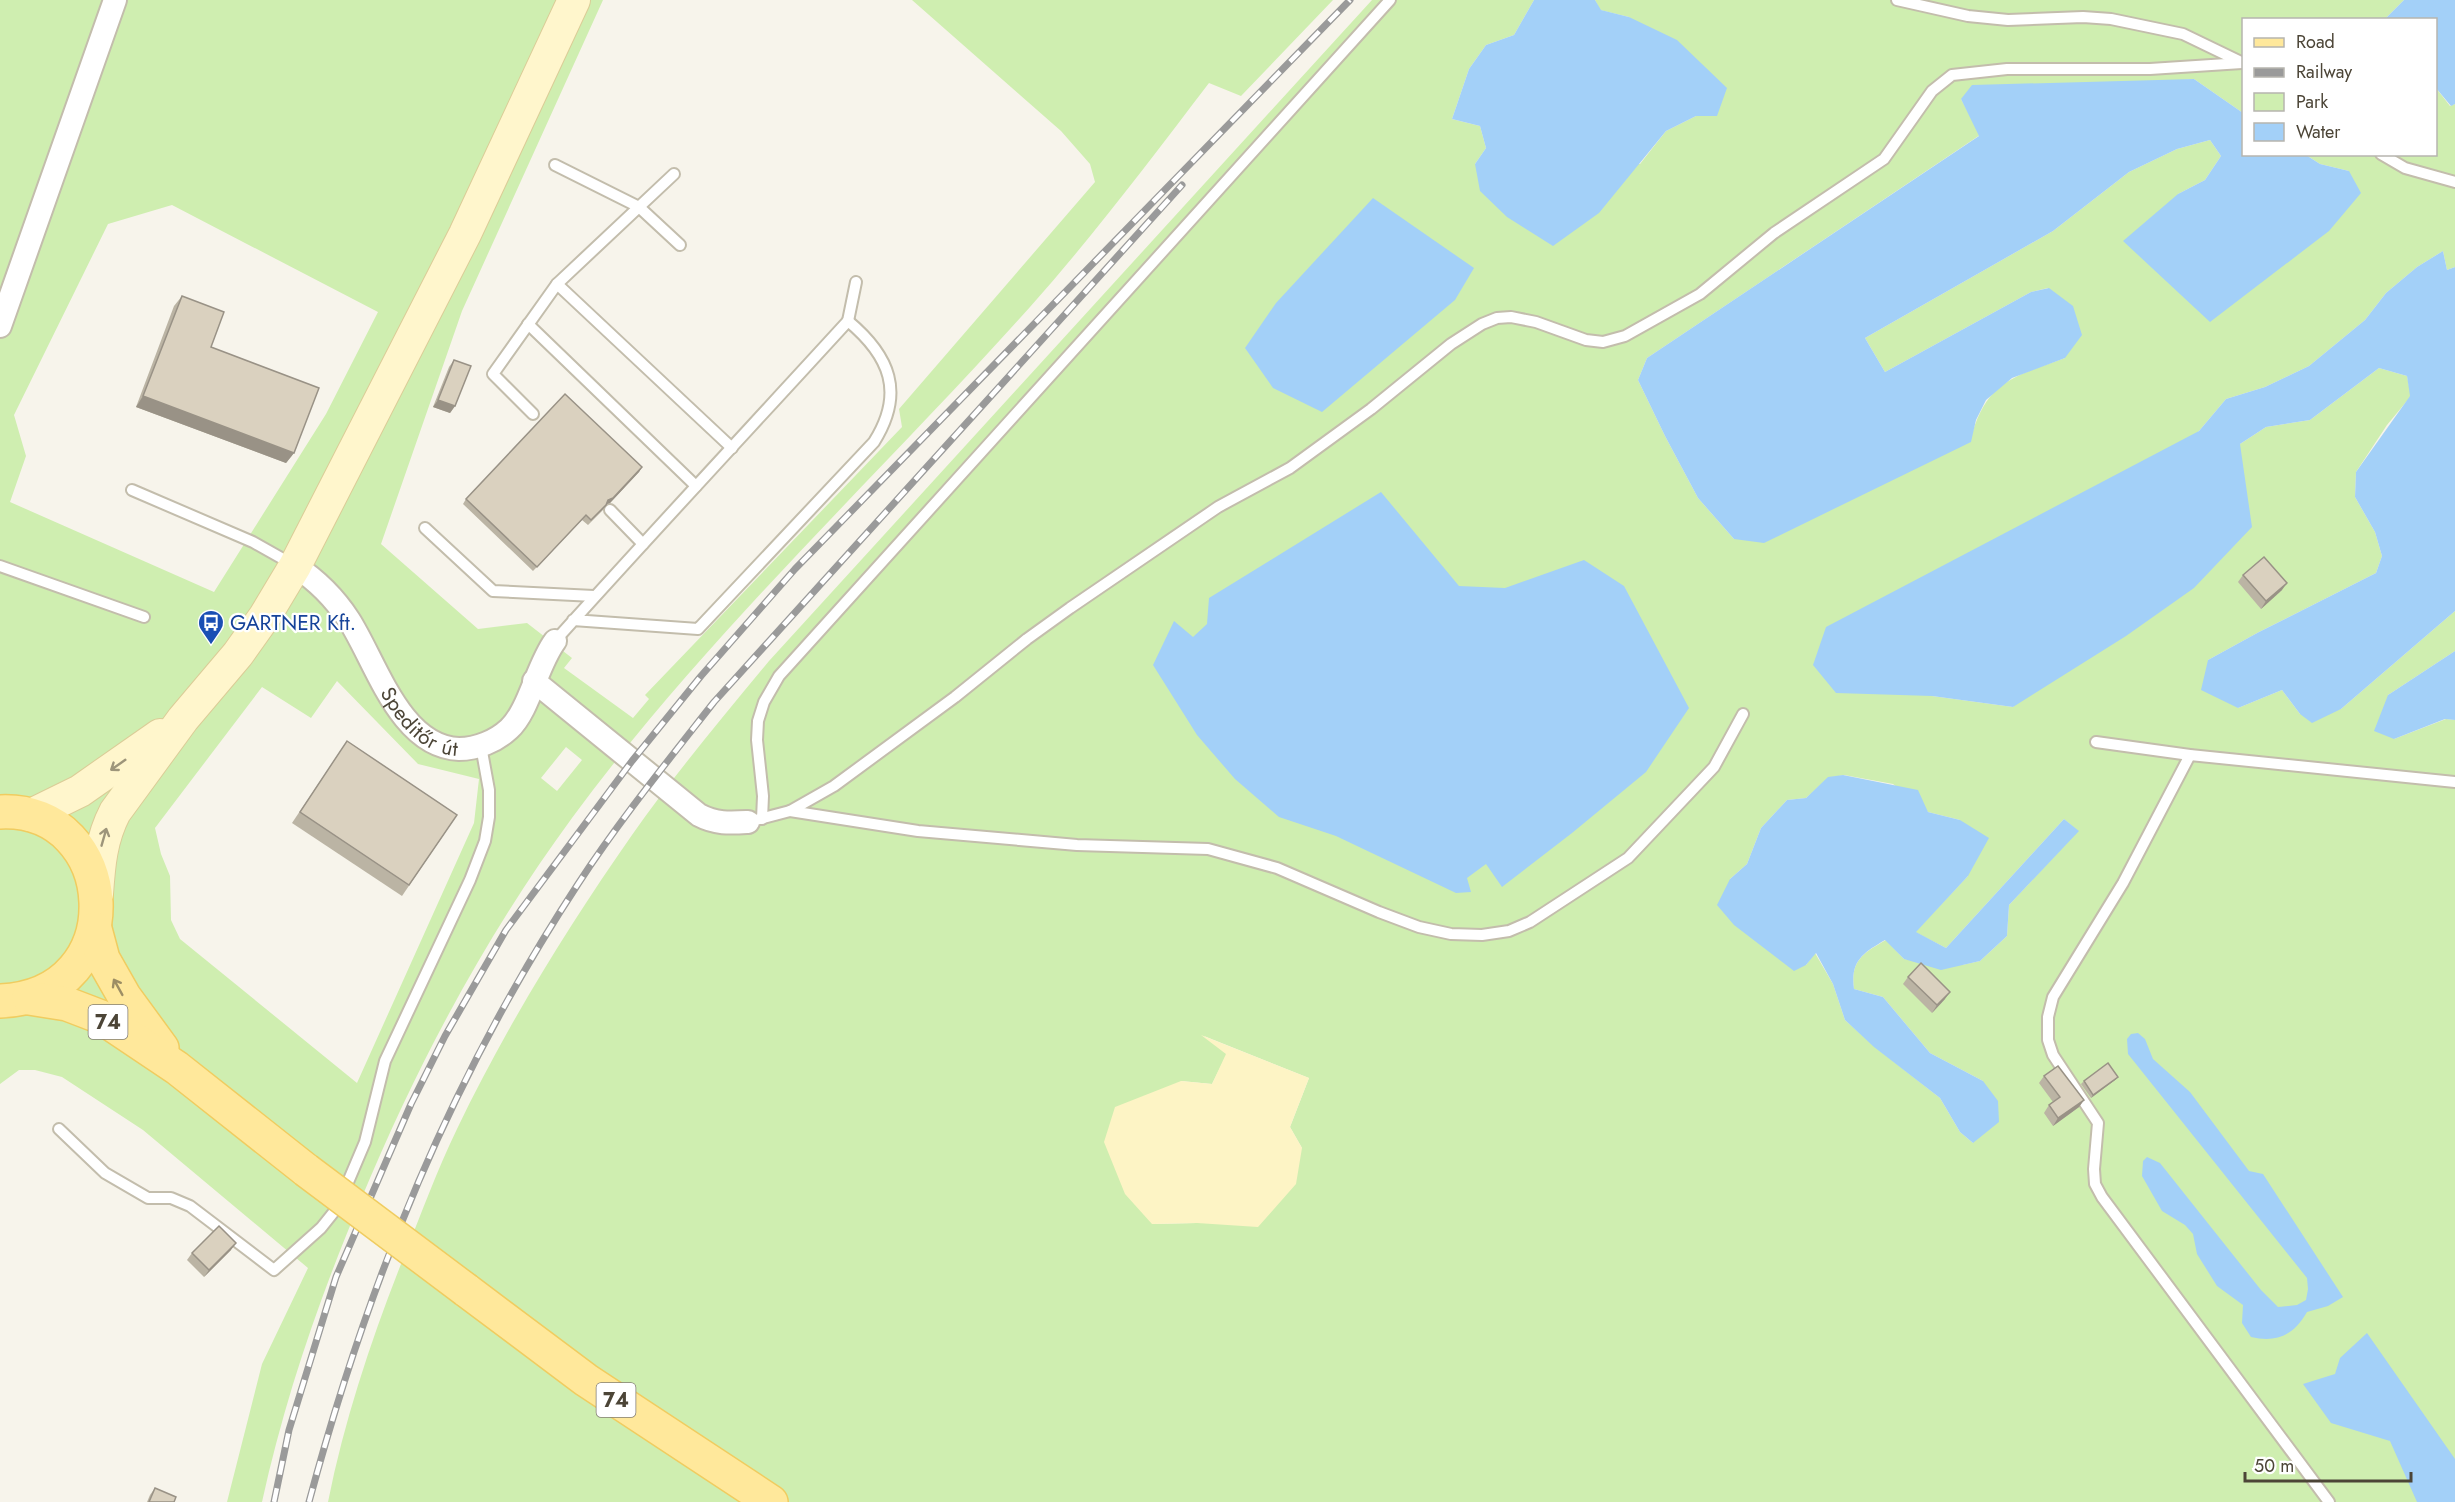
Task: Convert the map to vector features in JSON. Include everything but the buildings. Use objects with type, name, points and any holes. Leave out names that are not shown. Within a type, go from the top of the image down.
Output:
[{"type":"main road","points":[[97,894],[99,854],[107,826],[183,719],[238,654],[265,616],[295,566],[465,234],[574,0]]},
{"type":"main road","points":[[15,814],[80,791],[183,719]]},
{"type":"main road","name":"74","points":[[15,814],[55,827],[83,856],[92,874],[97,894],[95,929],[103,959],[124,996],[177,1068]]},
{"type":"main road","name":"74","points":[[11,1002],[48,990],[72,971],[82,958],[95,929]]},
{"type":"main road","name":"74","points":[[11,1002],[67,1004],[94,1013],[177,1068],[306,1170],[586,1380],[771,1502]]},
{"type":"street","points":[[0,326],[116,0]]},
{"type":"street","name":"Speditőr út","points":[[295,566],[315,579],[333,597],[371,657],[387,691],[419,734],[447,748],[465,749],[481,746],[509,729],[519,718],[534,681],[555,641]]},
{"type":"street","points":[[534,681],[699,815],[725,824],[755,821]]},
{"type":"lane","points":[[755,821],[763,796],[757,740],[758,721],[764,702],[779,676],[1390,0]]},
{"type":"lane","points":[[1897,0],[1968,16],[2008,20],[2083,17],[2111,19],[2183,34],[2242,64]]},
{"type":"lane","points":[[755,821],[790,811],[834,786],[901,738],[1026,639],[1218,507],[1290,468],[1371,409],[1451,344],[1482,324],[1497,318],[1511,317],[1536,322],[1587,340],[1603,342],[1625,336],[1700,294],[1774,233],[1884,159],[1932,91],[1952,75],[2007,69],[2150,69],[2242,64]]},
{"type":"lane","points":[[2384,156],[2405,168],[2455,182]]},
{"type":"lane","points":[[555,165],[639,207],[680,245]]},
{"type":"lane","points":[[533,414],[493,374],[557,284],[674,174]]},
{"type":"lane","points":[[555,641],[848,321],[856,282]]},
{"type":"lane","points":[[557,284],[732,448]]},
{"type":"lane","points":[[573,620],[698,629],[874,442],[887,417],[890,381],[886,365],[879,352],[848,321]]},
{"type":"lane","points":[[528,324],[696,486]]},
{"type":"lane","points":[[132,490],[253,542],[295,566]]},
{"type":"lane","points":[[610,510],[643,544]]},
{"type":"lane","points":[[425,528],[493,591],[594,596]]},
{"type":"lane","points":[[0,566],[144,617]]},
{"type":"lane","points":[[790,811],[918,831],[1077,845],[1208,849],[1277,868],[1419,927],[1451,934],[1482,935],[1509,931],[1530,922],[1567,900],[1628,858],[1714,767],[1743,714]]},
{"type":"lane","points":[[2096,742],[2190,755],[2455,782]]},
{"type":"lane","points":[[59,1129],[105,1173],[148,1198],[171,1198],[190,1206],[274,1270],[321,1228],[337,1208],[353,1173],[365,1142],[385,1061],[470,880],[485,841],[489,817],[489,790],[481,746]]},
{"type":"lane","points":[[2190,755],[2123,883],[2053,997],[2048,1017],[2048,1040],[2053,1055],[2098,1124],[2094,1169],[2095,1184],[2102,1197],[2329,1502]]},
{"type":"green space","points":[[0,0],[603,0],[462,311],[381,544],[478,629],[527,623],[572,658],[564,668],[633,718],[649,699],[645,695],[902,427],[899,409],[1095,182],[1090,164],[1061,131],[912,0],[1333,0],[1241,96],[1209,83],[1054,280],[737,620],[624,750],[572,818],[541,862],[483,954],[430,1049],[406,1098],[347,1234],[318,1309],[281,1424],[262,1502],[227,1502],[262,1364],[308,1268],[143,1130],[62,1077],[35,1070],[19,1070],[0,1084]],"holes":[[[172,205],[378,312],[326,414],[214,592],[10,502],[26,456],[14,415],[108,224]],[[337,681],[418,764],[479,779],[474,823],[357,1083],[180,939],[171,920],[170,876],[161,854],[155,828],[262,687],[311,718]],[[566,747],[582,760],[557,791],[541,778]]]},
{"type":"green space","points":[[1372,0],[1534,0],[1514,35],[1486,45],[1469,69],[1452,119],[1480,126],[1486,148],[1475,164],[1640,164],[1666,131],[1696,116],[1629,17],[1600,10],[1595,0],[2404,0],[2386,18],[2242,18],[2242,112],[2194,79],[1961,99],[1980,135],[1647,358],[1638,380],[1698,498],[1734,539],[1970,442],[1984,406],[2003,385],[2016,377],[2065,358],[2048,288],[2031,292],[1885,372],[1865,338],[2053,231],[2129,172],[2177,149],[2210,140],[2221,156],[2205,180],[2178,194],[2349,171],[2320,164],[2308,156],[2437,156],[2437,89],[2450,106],[2455,104],[2455,267],[2447,270],[2443,251],[2417,267],[2386,293],[2365,320],[2309,366],[2265,387],[2226,399],[2199,431],[1932,696],[2013,707],[2240,444],[2266,427],[2310,420],[2379,368],[2407,376],[2411,396],[2387,425],[2356,472],[2355,497],[2375,532],[2382,556],[2376,573],[2208,660],[2238,708],[2282,690],[2300,714],[2341,709],[2455,611],[2455,651],[2388,695],[2394,739],[2446,719],[2455,720],[2455,1502],[328,1502],[351,1407],[393,1284],[436,1175],[476,1091],[561,942],[632,835],[769,661]],"holes":[[[1473,268],[1454,300],[1401,343]],[[1844,775],[1893,784],[1928,812],[1960,820],[1968,876],[1915,932],[1946,948],[2064,819],[2078,831],[2009,905],[2007,936],[1980,961],[1962,965],[1904,959],[1886,940],[1871,949],[1856,965],[1853,979],[1854,989],[1883,997],[1930,1053],[1983,1081],[1973,1143],[1960,1132],[1940,1098],[1875,1047],[1845,1020],[1833,984],[1815,953],[1806,965],[1730,879],[1747,864],[1761,828],[1787,800],[1806,798],[1828,778]],[[1204,1036],[1309,1078],[1290,1127],[1302,1148],[1197,1223],[1152,1224],[1181,1081],[1212,1084],[1227,1054]]]},
{"type":"sand","points":[[1201,1035],[1309,1078],[1290,1127],[1302,1148],[1296,1184],[1258,1227],[1197,1223],[1152,1224],[1125,1194],[1104,1142],[1115,1107],[1181,1081],[1212,1084],[1226,1054]]},
{"type":"water","points":[[1534,0],[1595,0],[1601,10],[1629,17],[1677,40],[1727,88],[1717,116],[1696,116],[1666,131],[1599,213],[1553,246],[1507,217],[1480,191],[1475,164],[1486,148],[1480,126],[1452,119],[1469,69],[1486,45],[1514,35]]},
{"type":"water","points":[[2404,0],[2455,0],[2455,104],[2451,106],[2437,89],[2437,18],[2386,18]]},
{"type":"water","points":[[2194,79],[2242,112],[2242,156],[2308,156],[2320,164],[2349,171],[2361,193],[2329,231],[2210,322],[2123,241],[2178,194],[2205,180],[2221,156],[2210,140],[2177,149],[2129,172],[2053,231],[1865,338],[1885,372],[2031,292],[2049,288],[2073,306],[2082,335],[2065,358],[2012,378],[1986,400],[1976,420],[1971,442],[1764,543],[1734,539],[1698,498],[1638,380],[1647,358],[1979,136],[1961,99],[1972,85]]},
{"type":"water","points":[[1373,198],[1474,268],[1455,300],[1322,412],[1273,388],[1245,348],[1276,303]]},
{"type":"water","points":[[2443,251],[2447,270],[2455,267],[2455,611],[2341,709],[2312,723],[2300,714],[2282,690],[2238,708],[2201,690],[2208,660],[2376,573],[2382,556],[2375,532],[2355,497],[2356,472],[2410,396],[2407,376],[2379,368],[2310,420],[2266,427],[2240,444],[2252,527],[2194,588],[2126,636],[2013,707],[1932,696],[1836,693],[1813,665],[1826,627],[2199,431],[2226,399],[2265,387],[2309,366],[2365,320],[2386,293],[2417,267]]},
{"type":"water","points":[[1381,492],[1459,586],[1505,588],[1584,560],[1624,586],[1689,708],[1646,772],[1502,887],[1486,864],[1467,878],[1471,892],[1456,893],[1336,836],[1279,817],[1235,779],[1197,735],[1153,665],[1174,621],[1193,637],[1207,624],[1209,598]]},
{"type":"water","points":[[2455,651],[2455,720],[2445,719],[2394,739],[2374,731],[2388,695]]},
{"type":"water","points":[[1843,775],[1918,790],[1928,812],[1960,820],[1989,838],[1968,876],[1916,932],[1946,948],[2064,819],[2079,831],[2009,905],[2007,936],[1980,961],[1941,970],[1904,959],[1885,940],[1864,954],[1856,965],[1853,979],[1854,989],[1883,997],[1930,1053],[1983,1081],[1998,1101],[1999,1122],[1973,1143],[1960,1132],[1940,1098],[1874,1047],[1845,1020],[1833,984],[1816,953],[1806,965],[1794,971],[1734,925],[1717,905],[1730,879],[1747,864],[1761,828],[1787,800],[1806,798],[1828,777]]},
{"type":"water","points":[[2138,1033],[2145,1039],[2153,1059],[2190,1092],[2249,1171],[2263,1174],[2343,1297],[2328,1306],[2307,1312],[2290,1332],[2284,1335],[2269,1339],[2251,1337],[2242,1323],[2243,1305],[2217,1286],[2197,1254],[2193,1234],[2185,1225],[2162,1211],[2142,1176],[2143,1161],[2147,1157],[2160,1163],[2261,1290],[2278,1307],[2297,1305],[2306,1300],[2307,1278],[2128,1054],[2127,1039],[2131,1034]]},
{"type":"water","points":[[2367,1333],[2455,1459],[2455,1502],[2417,1502],[2390,1441],[2331,1423],[2303,1384],[2335,1374],[2340,1358]]},
{"type":"railway","points":[[274,1502],[289,1430],[336,1277],[411,1104],[445,1036],[506,930],[632,761],[701,676],[795,569],[1350,0]]},
{"type":"railway","points":[[309,1502],[358,1339],[418,1182],[491,1031],[532,957],[578,884],[661,769],[714,702],[1182,185]]},
{"type":"place","name":"GARTNER Kft.","points":[[211,646]]}]
